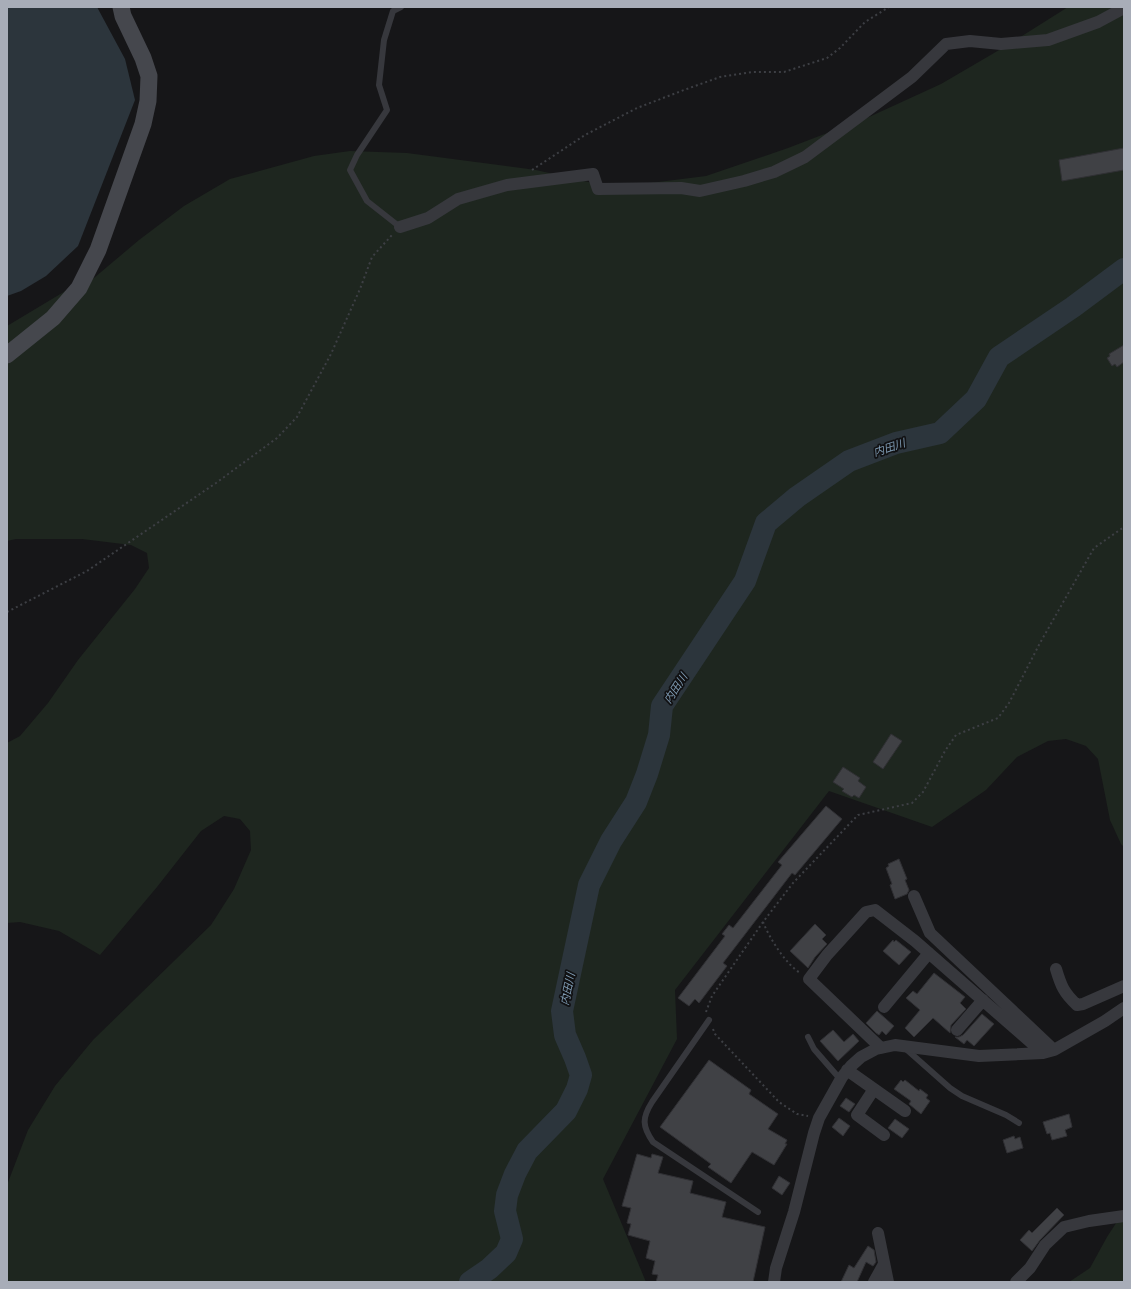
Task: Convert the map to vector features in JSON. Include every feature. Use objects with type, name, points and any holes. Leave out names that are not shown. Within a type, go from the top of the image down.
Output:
[{"type":"street","points":[[7,355],[53,318],[79,288],[98,250],[143,124],[148,101],[149,76],[143,58],[123,16],[121,7]]},
{"type":"street","points":[[400,227],[428,218],[458,199],[507,185],[593,174],[598,189],[681,188],[700,191],[744,181],[774,172],[805,157],[912,77],[946,44],[970,41],[1001,44],[1048,40],[1098,22],[1124,8]]},
{"type":"street","points":[[914,896],[930,933],[1048,1052]]},
{"type":"street","points":[[881,1048],[809,979],[827,955],[866,912],[875,910],[929,953],[982,1000],[1048,1052]]},
{"type":"street","points":[[884,1007],[929,953]]},
{"type":"street","points":[[1056,970],[1059,981],[1067,995],[1077,1005],[1083,1004],[1124,986]]},
{"type":"street","points":[[957,1030],[982,1000]]},
{"type":"street","points":[[774,1282],[776,1268],[794,1212],[819,1118],[844,1074],[861,1057],[876,1049],[895,1045],[979,1056],[1048,1052],[1105,1021],[1124,1008]]},
{"type":"street","points":[[844,1074],[874,1089],[905,1111]]},
{"type":"street","points":[[874,1089],[856,1115],[884,1135]]},
{"type":"street","points":[[1016,1282],[1030,1268],[1044,1245],[1064,1227],[1089,1221],[1124,1216]]},
{"type":"street","points":[[878,1233],[888,1282]]},
{"type":"street","points":[[874,1282],[884,1264]]},
{"type":"lane","points":[[400,227],[367,201],[350,170],[357,155],[387,110],[379,85],[384,40],[393,12],[401,7]]},
{"type":"lane","points":[[709,1020],[645,1112],[644,1121],[648,1135],[653,1142],[758,1212]]},
{"type":"lane","points":[[808,1037],[814,1049],[844,1074]]},
{"type":"lane","points":[[903,1046],[950,1088],[962,1096],[1006,1115],[1019,1123]]},
{"type":"path","points":[[530,171],[585,135],[637,108],[684,90],[720,77],[752,72],[784,72],[827,58],[840,48],[865,22],[889,7]]},
{"type":"path","points":[[7,612],[87,571],[216,483],[277,438],[297,417],[331,354],[360,289],[372,257],[400,227]]},
{"type":"path","points":[[819,1118],[797,1114],[779,1102],[715,1034],[705,1011],[712,996],[763,922],[793,883],[858,815],[912,803],[923,792],[944,751],[956,735],[998,718],[1010,703],[1040,643],[1094,548],[1124,527]]},
{"type":"path","points":[[763,922],[769,936],[785,958],[797,971],[809,979]]},
{"type":"shaded area","points":[[7,7],[97,7],[125,59],[135,100],[78,246],[46,276],[21,291],[7,296]]},
{"type":"shaded area","points":[[1068,7],[1124,7],[1124,847],[1121,844],[1110,820],[1098,759],[1086,746],[1066,739],[1048,741],[1017,757],[986,790],[932,827],[829,791],[675,990],[677,1039],[603,1179],[646,1282],[7,1282],[7,1185],[28,1130],[55,1086],[93,1040],[211,925],[234,889],[251,850],[250,831],[240,819],[224,816],[201,831],[157,887],[100,955],[59,931],[20,922],[7,923],[7,743],[20,736],[48,703],[78,660],[135,589],[149,568],[147,553],[131,545],[82,539],[16,539],[7,541],[7,326],[67,290],[88,283],[139,240],[184,206],[230,179],[314,156],[350,151],[407,153],[536,170],[597,184],[642,184],[706,176],[788,148],[869,117],[941,84],[1006,46]]},
{"type":"shaded area","points":[[1124,1211],[1124,1282],[1069,1282],[1090,1268],[1107,1237]]},
{"type":"building","points":[[1124,148],[1124,170],[1062,181],[1059,160]]},
{"type":"building","points":[[1124,345],[1124,362],[1117,367],[1115,364],[1112,366],[1107,358],[1110,356],[1109,354]]},
{"type":"building","points":[[891,734],[902,741],[883,769],[873,762]]},
{"type":"building","points":[[843,767],[860,778],[858,781],[866,787],[859,798],[854,795],[852,797],[842,791],[844,789],[833,782]]},
{"type":"building","points":[[826,806],[842,819],[795,875],[792,873],[723,963],[727,966],[699,1003],[695,999],[689,1006],[678,998],[725,936],[722,934],[729,925],[733,928],[782,865],[778,862]]},
{"type":"building","points":[[899,859],[907,879],[905,880],[909,890],[907,894],[895,899],[890,885],[892,884],[886,868],[889,866],[888,864]]},
{"type":"building","points":[[815,924],[826,935],[822,939],[827,944],[815,957],[808,968],[790,951]]},
{"type":"building","points":[[893,940],[894,942],[896,940],[911,952],[899,965],[883,951]]},
{"type":"building","points":[[934,973],[965,997],[960,1003],[966,1009],[951,1025],[950,1033],[933,1018],[914,1037],[905,1028],[920,1010],[906,998],[913,991],[917,994]]},
{"type":"building","points":[[877,1011],[894,1026],[886,1035],[882,1031],[879,1035],[866,1023]]},
{"type":"building","points":[[982,1014],[994,1024],[974,1046],[967,1040],[964,1044],[955,1037],[963,1035]]},
{"type":"building","points":[[833,1030],[844,1042],[853,1034],[859,1041],[838,1061],[820,1041]]},
{"type":"building","points":[[709,1060],[751,1090],[749,1094],[778,1114],[768,1129],[787,1140],[785,1144],[787,1144],[774,1165],[752,1152],[731,1183],[708,1167],[711,1164],[660,1127]]},
{"type":"building","points":[[901,1080],[903,1082],[905,1080],[919,1091],[920,1089],[928,1095],[926,1098],[930,1101],[921,1114],[909,1104],[911,1101],[894,1089]]},
{"type":"building","points":[[846,1098],[855,1104],[849,1112],[840,1106]]},
{"type":"building","points":[[1069,1114],[1072,1127],[1065,1130],[1067,1136],[1052,1140],[1050,1133],[1047,1134],[1043,1122]]},
{"type":"building","points":[[839,1118],[850,1126],[843,1136],[832,1127]]},
{"type":"building","points":[[895,1119],[909,1129],[902,1138],[888,1128]]},
{"type":"building","points":[[1014,1136],[1015,1139],[1020,1137],[1023,1148],[1007,1153],[1003,1140]]},
{"type":"building","points":[[637,1154],[651,1158],[652,1154],[663,1157],[658,1173],[693,1181],[690,1193],[726,1202],[722,1217],[765,1227],[753,1282],[656,1282],[658,1275],[652,1274],[655,1261],[646,1258],[650,1241],[628,1235],[631,1224],[627,1223],[631,1208],[622,1206]]},
{"type":"building","points":[[779,1176],[790,1183],[782,1195],[772,1188]]},
{"type":"building","points":[[1057,1208],[1064,1215],[1040,1240],[1032,1251],[1020,1240],[1029,1230],[1032,1233]]},
{"type":"building","points":[[868,1246],[874,1250],[876,1262],[873,1266],[866,1262],[857,1282],[841,1282],[849,1265],[854,1268]]},
{"type":"waterway","name":"内田川","points":[[470,1282],[489,1269],[506,1253],[512,1239],[505,1211],[507,1195],[515,1174],[527,1151],[566,1111],[577,1089],[581,1075],[565,1035],[562,1011],[589,885],[611,841],[636,802],[647,774],[659,735],[662,706],[745,581],[766,523],[797,497],[849,461],[896,443],[940,433],[976,399],[999,357],[1073,307],[1124,269]]}]
